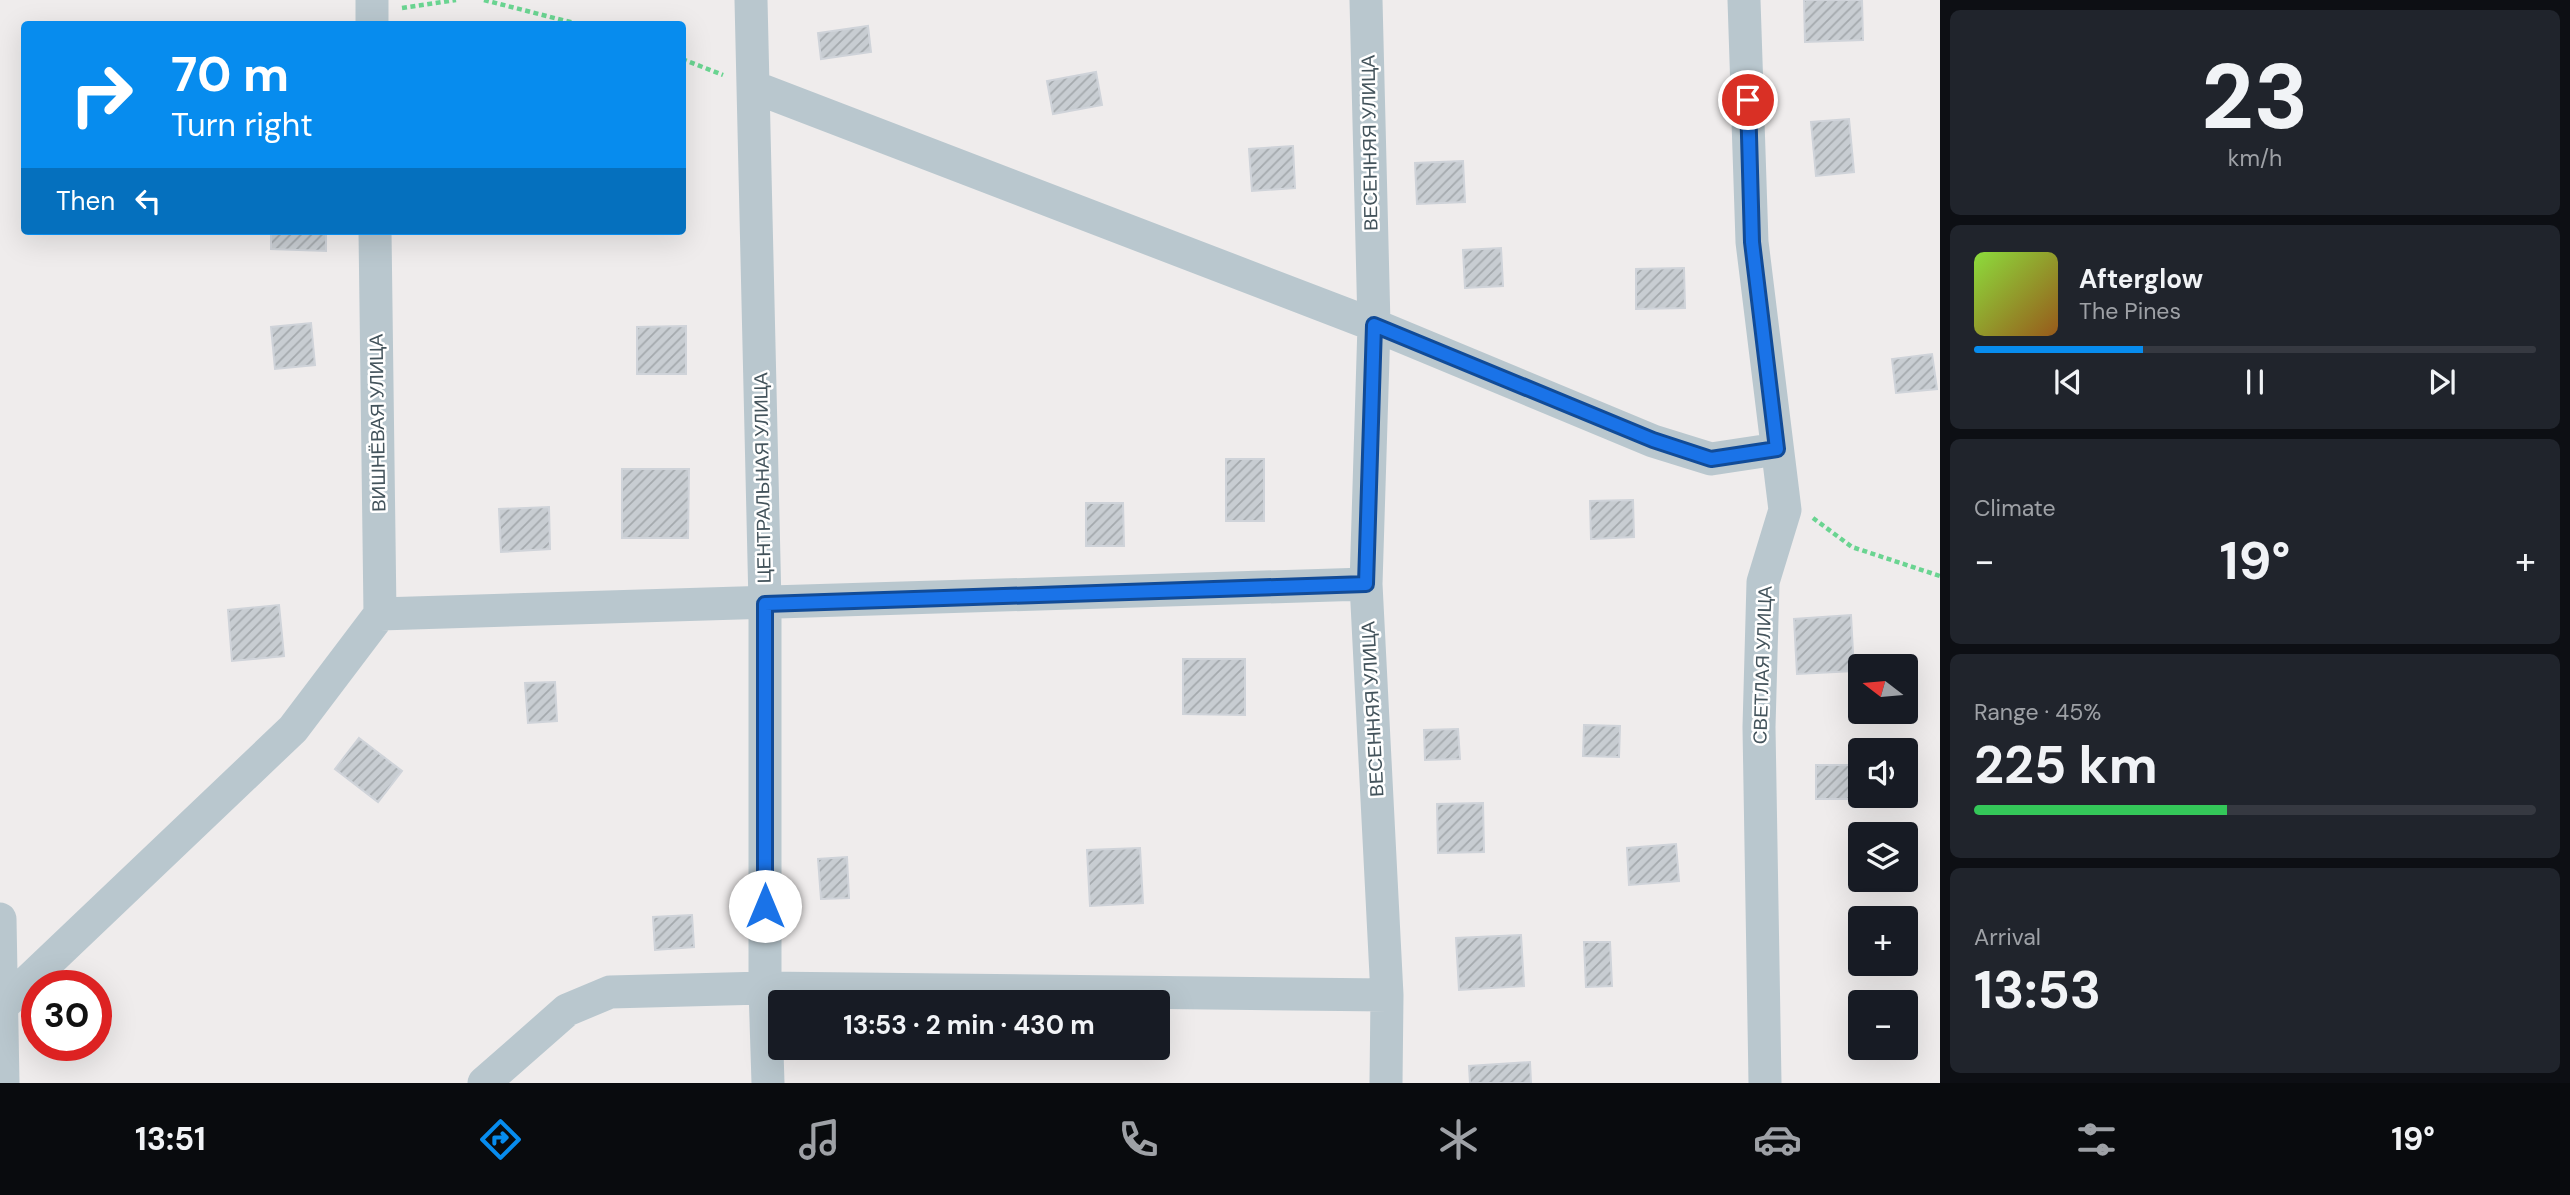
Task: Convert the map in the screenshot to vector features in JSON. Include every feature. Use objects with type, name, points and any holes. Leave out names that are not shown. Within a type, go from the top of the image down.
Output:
[{"type":"street","name":"ЦЕНТРАЛЬНАЯ УЛИЦА","points":[[751,0],[765,604],[765,988],[768,1083]]},
{"type":"street","name":"ВЕСЕННЯЯ УЛИЦА","points":[[1366,0],[1374,325],[1366,584],[1387,995],[1386,1083]]},
{"type":"street","name":"СВЕТЛАЯ УЛИЦА","points":[[1744,0],[1752,242],[1785,510],[1763,582],[1759,727],[1765,1083]]},
{"type":"street","points":[[754,87],[1374,325],[1653,440],[1711,459],[1777,449]]},
{"type":"street","name":"ВИШНЁВАЯ УЛИЦА","points":[[375,235],[380,614]]},
{"type":"street","points":[[2,1006],[293,729],[380,614],[1366,584]]},
{"type":"street","points":[[0,919],[3,1083]]},
{"type":"street","points":[[484,1083],[567,1010],[610,992],[765,988],[1387,995]]},
{"type":"path","points":[[372,12],[456,0]]},
{"type":"path","points":[[484,0],[566,21]]},
{"type":"path","points":[[1782,495],[1853,547],[1940,576]]},
{"type":"building","points":[[1804,0],[1862,0],[1863,40],[1805,42]]},
{"type":"building","points":[[868,26],[871,52],[821,59],[818,33]]},
{"type":"building","points":[[1096,72],[1102,105],[1053,114],[1047,81]]},
{"type":"building","points":[[1849,119],[1854,172],[1816,176],[1811,122]]},
{"type":"building","points":[[1293,146],[1295,188],[1252,191],[1249,149]]},
{"type":"building","points":[[1463,161],[1465,202],[1417,204],[1415,163]]},
{"type":"building","points":[[271,235],[326,235],[326,251],[271,249]]},
{"type":"building","points":[[1501,248],[1503,286],[1465,288],[1463,250]]},
{"type":"building","points":[[1684,268],[1685,308],[1636,309],[1636,269]]},
{"type":"building","points":[[311,323],[315,365],[275,369],[271,327]]},
{"type":"building","points":[[686,326],[686,374],[637,374],[637,327]]},
{"type":"building","points":[[1932,354],[1937,389],[1896,393],[1892,359]]},
{"type":"building","points":[[1226,459],[1264,459],[1264,521],[1226,521]]},
{"type":"building","points":[[622,469],[689,469],[688,538],[622,538]]},
{"type":"building","points":[[1633,500],[1634,537],[1591,539],[1590,501]]},
{"type":"building","points":[[1086,503],[1123,503],[1124,546],[1086,546]]},
{"type":"building","points":[[549,507],[550,549],[501,552],[499,509]]},
{"type":"building","points":[[279,605],[284,656],[232,661],[228,610]]},
{"type":"building","points":[[1851,615],[1853,654],[1848,654],[1848,671],[1797,674],[1794,619]]},
{"type":"building","points":[[1183,659],[1245,659],[1245,715],[1183,714]]},
{"type":"building","points":[[555,682],[557,721],[528,723],[525,683]]},
{"type":"building","points":[[1584,725],[1620,726],[1619,757],[1583,756]]},
{"type":"building","points":[[1458,729],[1460,759],[1425,760],[1424,730]]},
{"type":"building","points":[[359,738],[402,771],[378,802],[335,769]]},
{"type":"building","points":[[1816,765],[1848,765],[1848,799],[1816,799]]},
{"type":"building","points":[[1483,803],[1484,852],[1438,853],[1437,804]]},
{"type":"building","points":[[1676,844],[1679,881],[1629,885],[1627,848]]},
{"type":"building","points":[[1140,848],[1143,903],[1090,906],[1087,850]]},
{"type":"building","points":[[847,857],[849,898],[821,899],[818,859]]},
{"type":"building","points":[[692,915],[694,947],[655,950],[653,917]]},
{"type":"building","points":[[1521,935],[1524,986],[1459,990],[1456,938]]},
{"type":"building","points":[[1584,942],[1610,942],[1612,986],[1586,987]]},
{"type":"building","points":[[1530,1062],[1531,1083],[1470,1083],[1469,1066]]},
{"type":"route","points":[[765,906],[765,604],[1366,584],[1374,325],[1653,440],[1711,459],[1777,449],[1752,242],[1748,100]]}]
